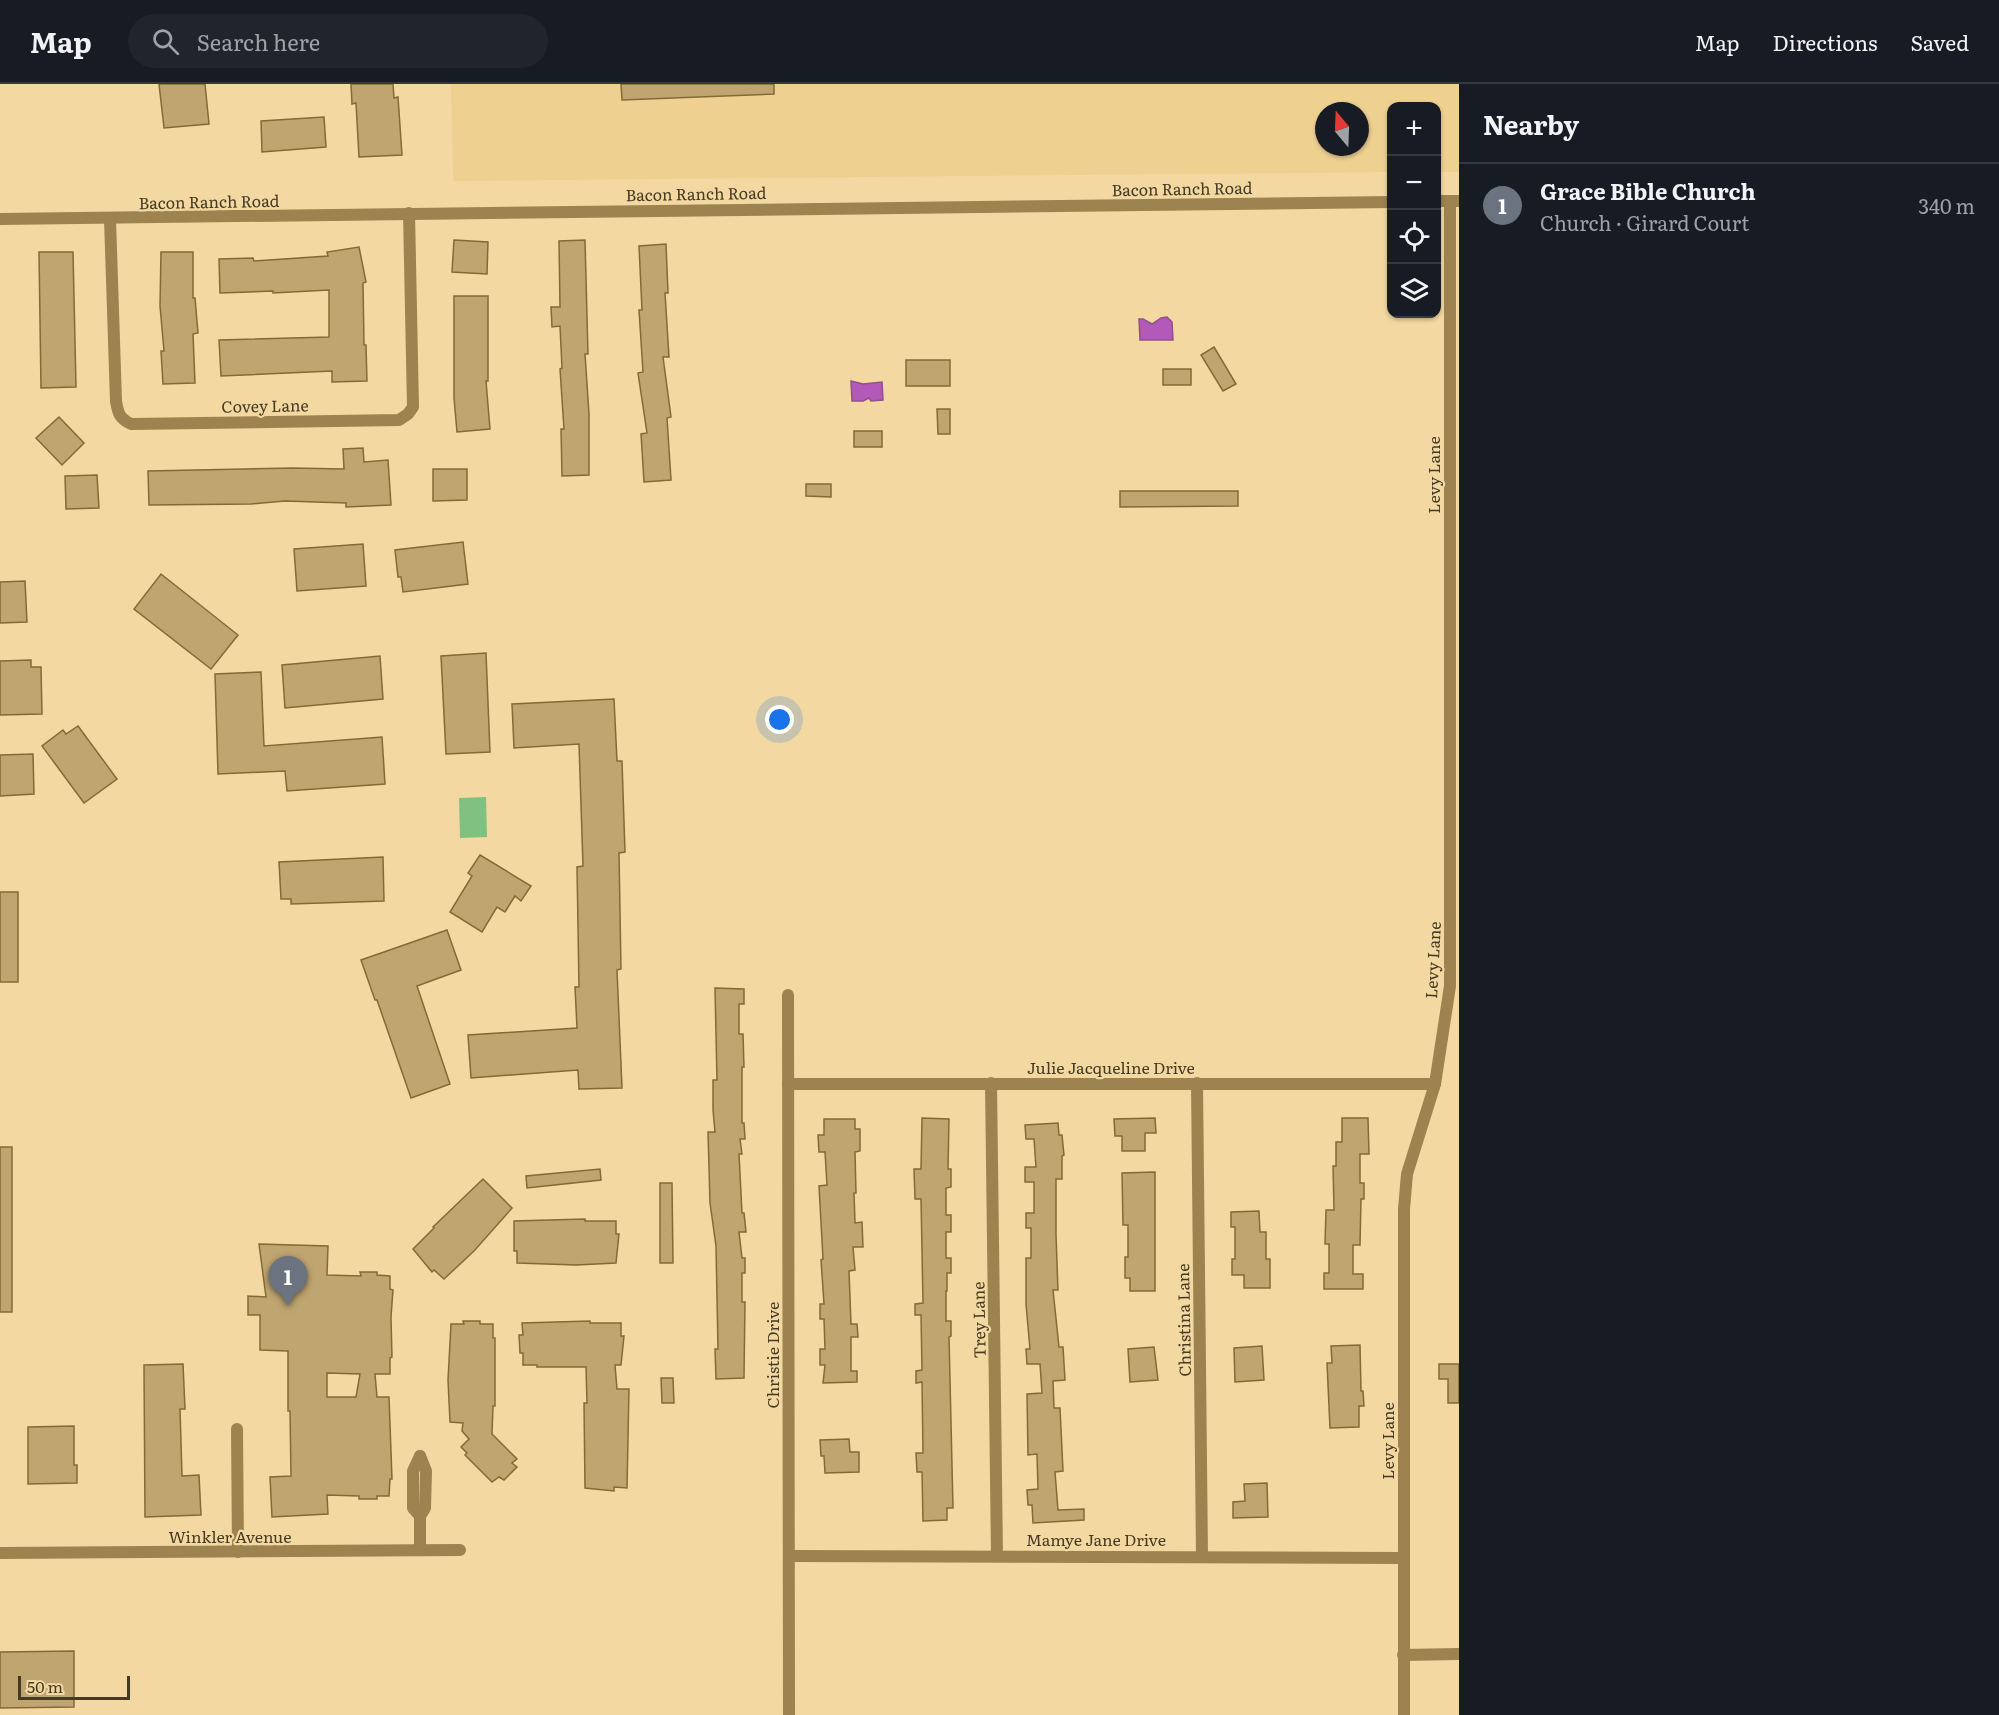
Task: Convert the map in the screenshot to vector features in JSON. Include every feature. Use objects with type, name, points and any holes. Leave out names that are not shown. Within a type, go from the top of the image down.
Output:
[{"type":"street","name":"Levy Lane","points":[[1404,1715],[1404,1209],[1407,1174],[1435,1084],[1455,942],[1455,201]]},
{"type":"street","name":"Bacon Ranch Road","points":[[0,219],[1387,202]]},
{"type":"street","name":"Covey Lane","points":[[110,219],[116,401],[118,415],[123,420],[131,424],[399,420],[413,407],[409,213]]},
{"type":"street","name":"Christie Drive","points":[[788,995],[789,1715]]},
{"type":"street","name":"Trey Lane","points":[[991,1083],[997,1556]]},
{"type":"street","name":"Christina Lane","points":[[1197,1083],[1202,1556]]},
{"type":"street","name":"Julie Jacqueline Drive","points":[[788,1084],[1435,1084]]},
{"type":"street","points":[[237,1429],[238,1552]]},
{"type":"street","points":[[420,1516],[420,1550]]},
{"type":"street","name":"Winkler Avenue","points":[[0,1553],[460,1550]]},
{"type":"street","name":"Mamye Jane Drive","points":[[789,1556],[1403,1558]]},
{"type":"street","points":[[1403,1655],[1459,1654]]},
{"type":"shaded area","points":[[451,84],[1459,84],[1459,172],[1441,172],[1441,102],[1387,102],[1387,172],[453,181]]},
{"type":"shaded area","points":[[1167,317],[1172,322],[1173,340],[1140,340],[1139,319],[1152,324]]},
{"type":"shaded area","points":[[851,381],[863,384],[882,382],[883,400],[871,401],[869,398],[863,401],[852,401]]},
{"type":"green space","points":[[486,797],[487,837],[460,838],[459,798]]},
{"type":"building","points":[[159,84],[205,84],[209,124],[164,128]]},
{"type":"building","points":[[351,84],[393,84],[394,98],[398,97],[402,155],[359,157],[356,103],[352,104]]},
{"type":"building","points":[[621,84],[774,84],[774,94],[622,100]]},
{"type":"building","points":[[324,117],[326,147],[262,152],[261,121]]},
{"type":"building","points":[[454,240],[488,242],[487,274],[452,272]]},
{"type":"building","points":[[585,240],[588,354],[585,354],[589,414],[589,475],[562,476],[561,429],[564,429],[560,326],[552,327],[551,307],[560,307],[559,241]]},
{"type":"building","points":[[666,244],[668,293],[665,293],[669,357],[663,357],[671,417],[667,418],[671,480],[644,482],[641,434],[647,433],[638,373],[643,372],[639,310],[642,310],[639,246]]},
{"type":"building","points":[[359,247],[366,282],[363,283],[367,381],[332,382],[332,371],[221,376],[219,340],[329,337],[329,290],[220,293],[219,259],[253,258],[254,261],[328,256],[327,252]]},
{"type":"building","points":[[39,252],[73,252],[76,387],[41,388]]},
{"type":"building","points":[[161,252],[193,252],[193,298],[195,298],[198,333],[193,334],[195,383],[163,384],[161,351],[164,351],[160,306]]},
{"type":"building","points":[[454,296],[488,296],[488,381],[486,381],[490,429],[457,432],[454,398]]},
{"type":"building","points":[[1214,347],[1236,384],[1223,391],[1201,355]]},
{"type":"building","points":[[906,360],[950,360],[950,386],[906,386]]},
{"type":"building","points":[[1163,369],[1191,369],[1191,385],[1163,385]]},
{"type":"building","points":[[937,409],[950,409],[950,434],[938,434]]},
{"type":"building","points":[[59,417],[84,443],[62,465],[36,438]]},
{"type":"building","points":[[854,431],[882,431],[882,447],[854,447]]},
{"type":"building","points":[[363,448],[364,462],[388,460],[391,505],[346,507],[346,503],[285,501],[251,504],[149,505],[148,471],[344,469],[343,449]]},
{"type":"building","points":[[433,469],[467,469],[467,500],[433,501]]},
{"type":"building","points":[[97,475],[99,508],[66,509],[65,476]]},
{"type":"building","points":[[806,484],[831,484],[831,497],[806,496]]},
{"type":"building","points":[[1120,491],[1238,491],[1238,506],[1120,507]]},
{"type":"building","points":[[463,542],[468,584],[403,592],[401,577],[398,577],[395,550]]},
{"type":"building","points":[[363,544],[366,586],[297,591],[294,549]]},
{"type":"building","points":[[161,574],[238,635],[211,669],[134,609]]},
{"type":"building","points":[[25,581],[27,622],[0,623],[0,582]]},
{"type":"building","points":[[486,653],[490,752],[446,754],[441,656]]},
{"type":"building","points":[[380,656],[383,699],[285,708],[282,665]]},
{"type":"building","points":[[31,660],[31,667],[41,667],[42,714],[0,715],[0,661]]},
{"type":"building","points":[[261,672],[264,746],[382,737],[385,784],[287,791],[285,771],[218,774],[215,674]]},
{"type":"building","points":[[614,699],[617,761],[622,761],[625,852],[619,853],[621,969],[617,970],[622,1088],[579,1089],[578,1070],[471,1078],[468,1035],[577,1028],[575,987],[579,987],[577,867],[583,866],[579,744],[514,748],[512,704]]},
{"type":"building","points":[[78,726],[117,779],[84,803],[42,746],[63,730],[66,734]]},
{"type":"building","points":[[33,754],[34,794],[0,796],[0,755]]},
{"type":"building","points":[[480,855],[531,886],[521,901],[515,896],[505,912],[497,907],[482,932],[450,912],[472,876],[468,873]]},
{"type":"building","points":[[383,857],[384,901],[291,904],[291,899],[281,899],[279,862]]},
{"type":"building","points":[[0,892],[18,892],[18,982],[0,982]]},
{"type":"building","points":[[447,930],[461,970],[417,986],[450,1084],[411,1098],[361,960]]},
{"type":"building","points":[[715,988],[744,989],[744,1004],[739,1004],[739,1034],[743,1034],[742,1123],[744,1123],[745,1139],[740,1139],[742,1154],[739,1154],[742,1213],[744,1213],[746,1232],[739,1232],[742,1258],[745,1258],[745,1273],[742,1273],[742,1302],[745,1302],[744,1378],[716,1379],[715,1349],[718,1349],[716,1246],[710,1203],[708,1132],[715,1132],[713,1080],[717,1080]]},
{"type":"building","points":[[922,1118],[949,1119],[948,1169],[951,1169],[951,1187],[946,1188],[946,1215],[951,1215],[951,1232],[946,1232],[946,1258],[951,1258],[951,1273],[947,1273],[946,1321],[951,1321],[951,1336],[949,1337],[953,1508],[947,1508],[947,1520],[923,1521],[922,1472],[917,1472],[916,1453],[923,1453],[922,1382],[916,1383],[916,1371],[922,1370],[921,1315],[915,1315],[915,1304],[923,1303],[921,1199],[915,1199],[914,1169],[921,1169]]},
{"type":"building","points":[[1155,1118],[1156,1133],[1145,1133],[1145,1151],[1122,1151],[1122,1136],[1115,1136],[1114,1119]]},
{"type":"building","points":[[1342,1118],[1368,1118],[1369,1154],[1360,1154],[1360,1183],[1364,1183],[1364,1199],[1361,1199],[1360,1245],[1353,1245],[1353,1274],[1363,1274],[1363,1289],[1324,1289],[1324,1273],[1329,1273],[1329,1244],[1325,1244],[1326,1210],[1334,1210],[1333,1166],[1336,1166],[1336,1142],[1342,1142]]},
{"type":"building","points":[[824,1119],[855,1119],[855,1129],[860,1129],[860,1151],[855,1152],[856,1193],[854,1193],[855,1223],[862,1222],[863,1247],[853,1247],[855,1270],[849,1271],[851,1324],[857,1324],[858,1337],[851,1337],[851,1371],[857,1371],[857,1382],[823,1383],[825,1365],[820,1365],[820,1349],[825,1349],[824,1319],[820,1319],[820,1304],[824,1304],[819,1186],[827,1185],[825,1152],[819,1152],[818,1135],[824,1135]]},
{"type":"building","points":[[1058,1123],[1064,1155],[1062,1156],[1062,1179],[1056,1179],[1058,1290],[1053,1290],[1059,1347],[1063,1347],[1065,1380],[1053,1381],[1054,1408],[1060,1408],[1063,1471],[1055,1472],[1058,1510],[1084,1509],[1084,1520],[1033,1523],[1032,1505],[1028,1505],[1027,1490],[1038,1489],[1037,1454],[1028,1455],[1027,1394],[1042,1393],[1040,1364],[1027,1364],[1026,1349],[1030,1349],[1026,1304],[1026,1258],[1031,1258],[1031,1228],[1026,1228],[1026,1213],[1034,1213],[1034,1182],[1025,1182],[1025,1167],[1036,1167],[1034,1139],[1026,1139],[1025,1125]]},
{"type":"building","points":[[0,1147],[12,1147],[12,1312],[0,1312]]},
{"type":"building","points":[[600,1169],[601,1180],[527,1188],[526,1176]]},
{"type":"building","points":[[1155,1172],[1155,1291],[1130,1291],[1130,1278],[1125,1278],[1125,1257],[1128,1257],[1128,1225],[1123,1225],[1122,1173]]},
{"type":"building","points":[[483,1179],[512,1208],[474,1251],[444,1279],[434,1270],[432,1272],[413,1249]]},
{"type":"building","points":[[660,1183],[672,1183],[673,1263],[660,1263]]},
{"type":"building","points":[[1259,1211],[1260,1232],[1266,1232],[1266,1259],[1270,1259],[1270,1288],[1244,1288],[1244,1275],[1232,1275],[1232,1259],[1235,1259],[1235,1227],[1231,1227],[1231,1212]]},
{"type":"building","points":[[585,1219],[585,1221],[616,1221],[616,1234],[619,1234],[616,1263],[576,1265],[517,1263],[517,1251],[514,1251],[514,1221]]},
{"type":"building","points":[[259,1244],[328,1246],[327,1275],[361,1276],[360,1272],[377,1272],[377,1275],[390,1276],[390,1289],[393,1290],[390,1374],[375,1374],[377,1397],[389,1397],[392,1479],[390,1479],[389,1496],[359,1499],[359,1496],[327,1495],[328,1514],[272,1517],[270,1477],[291,1476],[290,1411],[288,1411],[288,1351],[260,1350],[260,1315],[248,1315],[248,1296],[266,1297]],"holes":[[[327,1373],[360,1374],[356,1397],[327,1397]]]},
{"type":"building","points":[[463,1321],[493,1324],[495,1406],[493,1406],[492,1434],[517,1459],[512,1463],[517,1467],[504,1480],[499,1477],[492,1482],[465,1455],[467,1453],[461,1447],[469,1439],[462,1431],[463,1423],[450,1422],[448,1380],[451,1324],[464,1324]]},
{"type":"building","points":[[590,1321],[590,1323],[621,1323],[621,1336],[624,1336],[621,1365],[615,1365],[617,1389],[629,1389],[627,1488],[614,1487],[614,1491],[585,1488],[586,1367],[523,1365],[523,1353],[520,1353],[519,1335],[523,1335],[522,1323]]},
{"type":"building","points":[[1360,1345],[1361,1391],[1363,1391],[1364,1406],[1359,1406],[1359,1427],[1330,1428],[1327,1363],[1332,1363],[1331,1346]]},
{"type":"building","points":[[1262,1346],[1264,1380],[1235,1382],[1234,1348]]},
{"type":"building","points":[[1154,1347],[1158,1380],[1130,1382],[1128,1349]]},
{"type":"building","points":[[183,1364],[185,1409],[180,1409],[182,1476],[199,1475],[201,1515],[145,1517],[144,1365]]},
{"type":"building","points":[[1439,1364],[1459,1364],[1459,1403],[1448,1403],[1448,1379],[1439,1379]]},
{"type":"building","points":[[661,1378],[673,1378],[674,1403],[662,1403]]},
{"type":"building","points":[[74,1426],[74,1465],[77,1465],[77,1483],[28,1484],[28,1427]]},
{"type":"building","points":[[849,1439],[850,1452],[859,1452],[859,1472],[825,1473],[820,1440]]},
{"type":"building","points":[[1267,1483],[1268,1517],[1233,1518],[1233,1502],[1245,1501],[1244,1484]]},
{"type":"building","points":[[74,1651],[74,1707],[0,1708],[0,1652]]},
{"type":"place","name":"Grace Bible Church","points":[[288,1306]]}]
